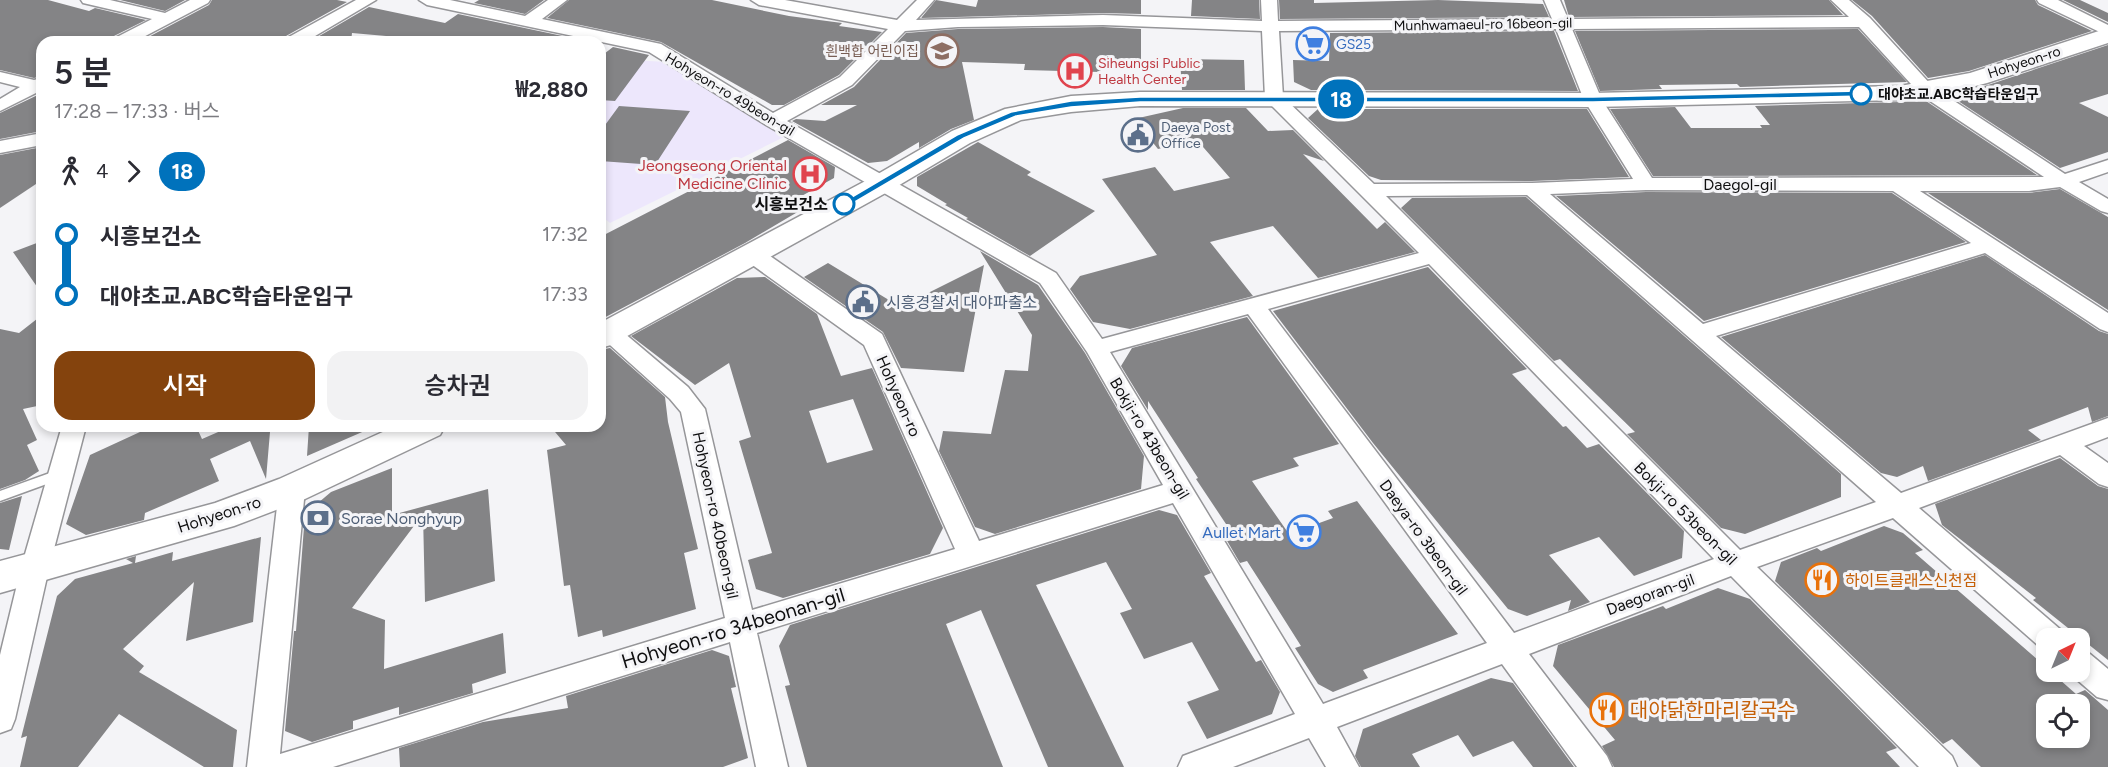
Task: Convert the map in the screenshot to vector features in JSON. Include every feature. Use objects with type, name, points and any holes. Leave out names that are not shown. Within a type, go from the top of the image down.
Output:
[{"type":"main road","name":"Hohyeon-ro","points":[[606,333],[881,184],[961,136],[1014,114],[1071,104],[1140,99],[1593,100],[1927,91],[2108,33]]},
{"type":"main road","name":"Hohyeon-ro","points":[[0,577],[220,516],[292,489],[415,432]]},
{"type":"street","points":[[89,0],[167,18]]},
{"type":"street","points":[[132,36],[202,0]]},
{"type":"street","points":[[304,36],[368,0]]},
{"type":"street","name":"Hohyeon-ro 49beon-gil","points":[[427,0],[595,36]]},
{"type":"street","points":[[526,22],[559,0]]},
{"type":"street","name":"Munhwamaeul-ro 16beon-gil","points":[[759,0],[900,26],[958,22],[1103,20],[1269,26],[1864,22]]},
{"type":"street","points":[[773,121],[846,81],[926,0]]},
{"type":"street","points":[[1103,20],[1107,0]]},
{"type":"street","points":[[1269,0],[1274,98]]},
{"type":"street","points":[[1552,0],[1593,100],[1646,184]]},
{"type":"street","points":[[1839,0],[1864,22],[1927,91],[2063,181],[2108,207]]},
{"type":"street","name":"Hohyeon-ro","points":[[2044,0],[2108,33]]},
{"type":"street","name":"Hohyeon-ro 49beon-gil","points":[[606,38],[655,48],[881,184]]},
{"type":"street","points":[[0,77],[36,83]]},
{"type":"street","points":[[0,106],[36,86]]},
{"type":"street","name":"Bokji-ro 53beon-gil","points":[[1274,98],[1369,190],[1735,563],[1941,767]]},
{"type":"street","points":[[0,147],[36,140]]},
{"type":"street","name":"Daegol-gil","points":[[1369,190],[1532,189],[1646,184],[2029,184],[2063,181],[2108,166]]},
{"type":"street","name":"Bokji-ro 43beon-gil","points":[[881,184],[1048,278],[1096,348],[1343,767]]},
{"type":"street","points":[[1896,184],[2108,324]]},
{"type":"street","points":[[1532,189],[2038,628]]},
{"type":"street","points":[[1700,333],[1987,244]]},
{"type":"street","name":"Hohyeon-ro","points":[[752,254],[874,340],[971,554]]},
{"type":"street","points":[[1096,348],[1433,256]]},
{"type":"street","name":"Daeya-ro 3beon-gil","points":[[1253,305],[1596,767]]},
{"type":"street","name":"Hohyeon-ro 40beon-gil","points":[[606,336],[679,393],[693,409],[772,767]]},
{"type":"street","name":"Daegoran-gil","points":[[1194,767],[1506,648],[2108,427]]},
{"type":"street","points":[[0,719],[35,568],[72,432]]},
{"type":"street","points":[[2064,445],[2108,477]]},
{"type":"street","points":[[263,767],[292,489]]},
{"type":"street","name":"Hohyeon-ro 34beonan-gil","points":[[285,767],[1181,490]]},
{"type":"street","points":[[2090,672],[2108,687]]},
{"type":"lane","points":[[0,496],[61,474]]},
{"type":"shaded area","points":[[606,58],[666,62],[786,136],[610,223],[606,220]]},
{"type":"building","points":[[0,0],[48,0],[89,11],[95,8],[146,20],[114,36],[36,36],[36,78],[0,70]]},
{"type":"building","points":[[120,0],[185,0],[165,11]]},
{"type":"building","points":[[212,0],[337,0],[347,2],[286,36],[150,36],[209,5]]},
{"type":"building","points":[[479,0],[544,0],[525,14],[474,3]]},
{"type":"building","points":[[569,0],[712,0],[789,16],[842,23],[839,26],[882,32],[839,75],[784,105],[772,105],[661,42],[547,18]]},
{"type":"building","points":[[936,0],[976,7],[978,0],[1141,0],[1141,14],[921,18]]},
{"type":"building","points":[[1192,0],[1259,0],[1260,19],[1191,16]]},
{"type":"building","points":[[1279,0],[1314,0],[1314,3],[1438,0],[1543,4],[1549,17],[1280,19]]},
{"type":"building","points":[[1564,0],[1829,0],[1843,15],[1569,17]]},
{"type":"building","points":[[1852,0],[2035,0],[2038,5],[2092,31],[1969,71],[1928,78],[1872,16]]},
{"type":"building","points":[[2063,0],[2080,0],[2108,13],[2108,22]]},
{"type":"building","points":[[369,7],[445,23],[458,14],[562,36],[386,36],[352,33],[352,36],[319,36]]},
{"type":"building","points":[[1103,27],[1141,29],[1141,66],[1102,64],[1101,72],[1024,70],[1025,64],[962,62],[974,120],[951,129],[919,148],[919,142],[887,161],[868,163],[792,121],[796,119],[825,121],[857,105],[821,105],[854,87],[906,33],[958,29]]},
{"type":"building","points":[[1858,29],[1907,82],[1740,87],[1737,84],[1659,85],[1662,89],[1600,91],[1575,31]]},
{"type":"building","points":[[1554,31],[1578,91],[1311,90],[1294,82],[1293,60],[1329,61],[1330,33]]},
{"type":"building","points":[[2108,45],[2108,94],[2079,103],[2108,117],[2108,152],[2060,168],[1949,95],[1988,85]]},
{"type":"building","points":[[613,47],[649,55],[615,101],[606,100],[606,52]]},
{"type":"building","points":[[1180,59],[1244,60],[1245,90],[1182,90]]},
{"type":"building","points":[[36,96],[36,132],[0,139],[0,113]]},
{"type":"building","points":[[1923,99],[2037,175],[1653,176],[1610,109],[1675,107],[1691,128],[1762,128],[1760,125],[1770,125],[1755,106],[1900,102]]},
{"type":"building","points":[[619,106],[690,111],[655,165],[606,161],[606,124]]},
{"type":"building","points":[[1183,108],[1246,108],[1268,131],[1293,130],[1324,161],[1303,154],[1377,229],[1385,222],[1415,252],[1318,278],[1273,226],[1210,242],[1253,296],[1130,329],[1093,322],[1070,289],[1080,276],[1157,255],[1102,179],[1155,167],[1174,191],[1230,178],[1197,140],[1158,149],[1134,119]]},
{"type":"building","points":[[1318,109],[1587,109],[1629,177],[1532,181],[1381,180],[1369,176],[1308,118]]},
{"type":"building","points":[[788,140],[835,167],[834,178],[789,203],[801,210],[745,243],[606,317],[606,234]]},
{"type":"building","points":[[978,142],[1031,172],[1027,175],[1095,211],[1030,256],[966,219],[968,218],[917,186],[917,177]]},
{"type":"building","points":[[36,148],[36,184],[0,208],[0,155]]},
{"type":"building","points":[[2060,189],[2108,217],[2108,310],[1928,193],[2029,193]]},
{"type":"building","points":[[1646,192],[1892,193],[1966,242],[1704,321],[1556,196]]},
{"type":"building","points":[[1526,197],[1841,474],[1841,497],[1745,534],[1721,528],[1627,434],[1635,432],[1560,359],[1554,361],[1401,208],[1412,198]]},
{"type":"building","points":[[36,243],[36,285],[13,252]]},
{"type":"building","points":[[980,251],[1038,285],[1085,353],[1144,456],[1141,489],[995,534],[975,527],[939,451],[943,431],[991,434],[1005,370],[1028,371],[1032,335]]},
{"type":"building","points":[[1985,255],[2099,331],[2108,334],[2108,416],[2092,422],[2088,407],[2028,430],[2041,440],[1928,481],[1923,466],[1897,477],[1881,473],[1721,337]]},
{"type":"building","points":[[828,263],[907,311],[926,294],[984,265],[964,372],[901,368],[883,332],[804,277]]},
{"type":"building","points":[[1428,267],[1527,369],[1512,374],[1563,427],[1566,426],[1587,448],[1599,444],[1684,531],[1682,558],[1634,576],[1599,537],[1549,555],[1590,602],[1568,611],[1571,600],[1527,616],[1508,609],[1373,443],[1273,311]]},
{"type":"building","points":[[765,277],[817,314],[841,376],[872,368],[943,528],[930,554],[783,598],[756,589],[748,560],[772,553],[739,441],[751,437],[729,363],[695,385],[631,336],[737,278]],"holes":[[[853,399],[873,450],[827,463],[809,411]]]},
{"type":"building","points":[[1247,317],[1339,444],[1293,458],[1299,466],[1252,481],[1289,534],[1333,518],[1328,511],[1357,501],[1458,634],[1363,670],[1368,678],[1333,692],[1318,684],[1295,648],[1301,646],[1247,561],[1240,563],[1219,527],[1230,530],[1196,479],[1198,478],[1148,401],[1148,410],[1121,366],[1132,348]]},
{"type":"building","points":[[36,320],[36,406],[23,409],[37,440],[27,445],[39,471],[25,480],[0,489],[0,329],[19,333]]},
{"type":"building","points":[[610,348],[665,397],[668,422],[698,549],[684,553],[696,609],[603,637],[602,630],[578,637],[570,585],[564,586],[547,450],[566,445],[555,432],[606,432],[606,349]]},
{"type":"building","points":[[140,432],[199,432],[202,439],[218,432],[270,432],[266,479],[250,441],[210,459],[219,481],[145,513],[144,520],[86,535],[66,524],[90,455]]},
{"type":"building","points":[[309,432],[362,432],[307,456]]},
{"type":"building","points":[[2060,458],[2098,486],[2108,489],[2108,660],[2090,646],[2090,628],[2068,628],[2033,600],[2036,598],[1942,525],[1935,504]]},
{"type":"building","points":[[392,468],[392,515],[488,489],[495,581],[425,602],[423,514],[352,608],[385,620],[384,669],[503,633],[506,673],[472,684],[473,693],[399,715],[399,707],[353,721],[353,729],[312,742],[285,731],[305,514],[331,492]]},
{"type":"building","points":[[22,496],[9,550],[0,549],[0,503]]},
{"type":"building","points":[[1159,510],[1177,515],[1211,573],[1204,576],[1256,662],[1261,660],[1280,692],[1272,714],[1207,739],[1187,702],[1219,690],[1192,642],[1144,659],[1120,613],[1132,609],[1106,562],[1036,585],[1124,767],[1048,767],[981,610],[946,624],[1003,767],[807,767],[785,686],[790,685],[779,646],[790,625]]},
{"type":"building","points":[[1884,526],[1903,533],[1923,550],[1915,553],[2036,658],[2036,682],[2062,682],[2076,694],[2036,694],[2036,748],[2090,748],[2090,694],[2108,710],[2108,767],[1981,767],[1952,739],[1943,744],[1775,581],[1781,562],[1817,548],[1821,551]]},
{"type":"building","points":[[261,537],[253,622],[186,641],[194,582],[123,649],[144,666],[139,672],[237,730],[233,767],[204,767],[119,714],[78,767],[20,767],[27,736],[21,738],[57,596],[75,579],[133,563],[126,559],[136,556],[135,563],[173,552],[172,561]]},
{"type":"building","points":[[1718,588],[1750,599],[1897,748],[1886,752],[1900,767],[1614,767],[1602,746],[1615,740],[1553,666],[1558,645],[1663,606],[1666,609]]},
{"type":"building","points":[[712,650],[729,656],[736,687],[731,688],[748,758],[723,767],[400,767],[399,748],[483,722],[568,708],[566,696]]},
{"type":"building","points":[[1491,678],[1513,683],[1574,767],[1533,767],[1513,741],[1473,757],[1458,735],[1412,754],[1420,767],[1361,767],[1355,756],[1363,729]]},
{"type":"building","points":[[2085,690],[2090,694],[2076,694]]},
{"type":"bus line","name":"18","points":[[844,204],[961,136],[1014,114],[1071,104],[1140,99],[1593,100],[1861,94]]},
{"type":"place","name":"GS25","points":[[1313,44]]},
{"type":"place","name":"흰백합 어린이집","points":[[942,51]]},
{"type":"place","name":"Siheungsi Public Health Center","points":[[1075,71]]},
{"type":"place","name":"대야초교.ABC학습타운입구","points":[[1861,94]]},
{"type":"place","name":"Daeya Post Office","points":[[1138,135]]},
{"type":"place","name":"Jeongseong Oriental Medicine Clinic","points":[[810,174]]},
{"type":"place","name":"시흥보건소","points":[[844,204]]},
{"type":"place","name":"시흥경찰서 대야파출소","points":[[863,302]]},
{"type":"place","name":"Sorae Nonghyup","points":[[318,518]]},
{"type":"place","name":"Aullet Mart","points":[[1304,532]]},
{"type":"place","name":"하이트클래스신천점","points":[[1822,580]]},
{"type":"place","name":"대야닭한마리칼국수","points":[[1607,710]]}]
